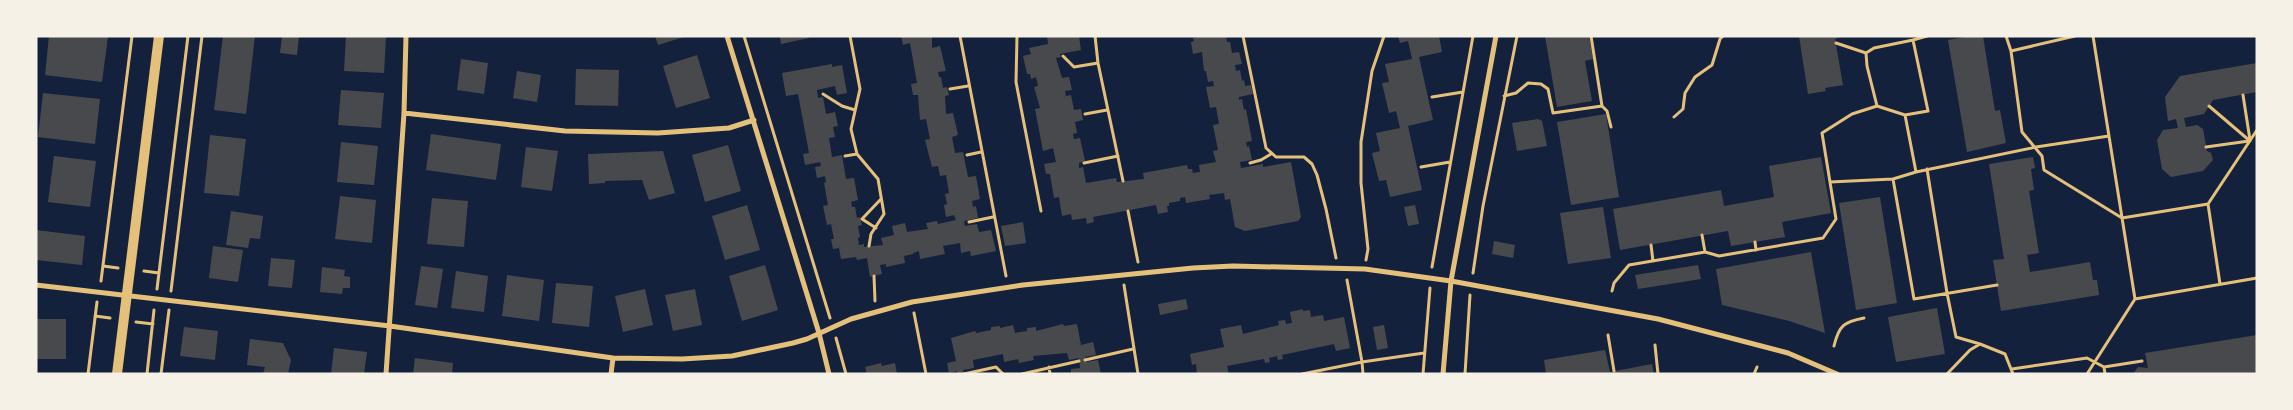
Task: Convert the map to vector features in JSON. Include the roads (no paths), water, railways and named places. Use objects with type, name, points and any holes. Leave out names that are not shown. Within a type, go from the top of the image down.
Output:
[{"type":"main road","points":[[117,374],[159,36]]},
{"type":"street","points":[[386,374],[404,113],[406,36]]},
{"type":"street","points":[[727,36],[820,333],[830,374]]},
{"type":"street","points":[[1443,374],[1451,281],[1496,36]]},
{"type":"street","points":[[404,113],[584,132],[658,133],[730,128],[754,120]]},
{"type":"street","points":[[36,285],[390,326],[614,358],[682,359],[732,356],[792,343],[851,319],[912,302],[1008,287],[1122,274],[1233,266],[1365,269],[1430,280],[1451,281],[1658,319],[1788,353],[1837,374]]},
{"type":"street","points":[[611,374],[614,358]]}]
